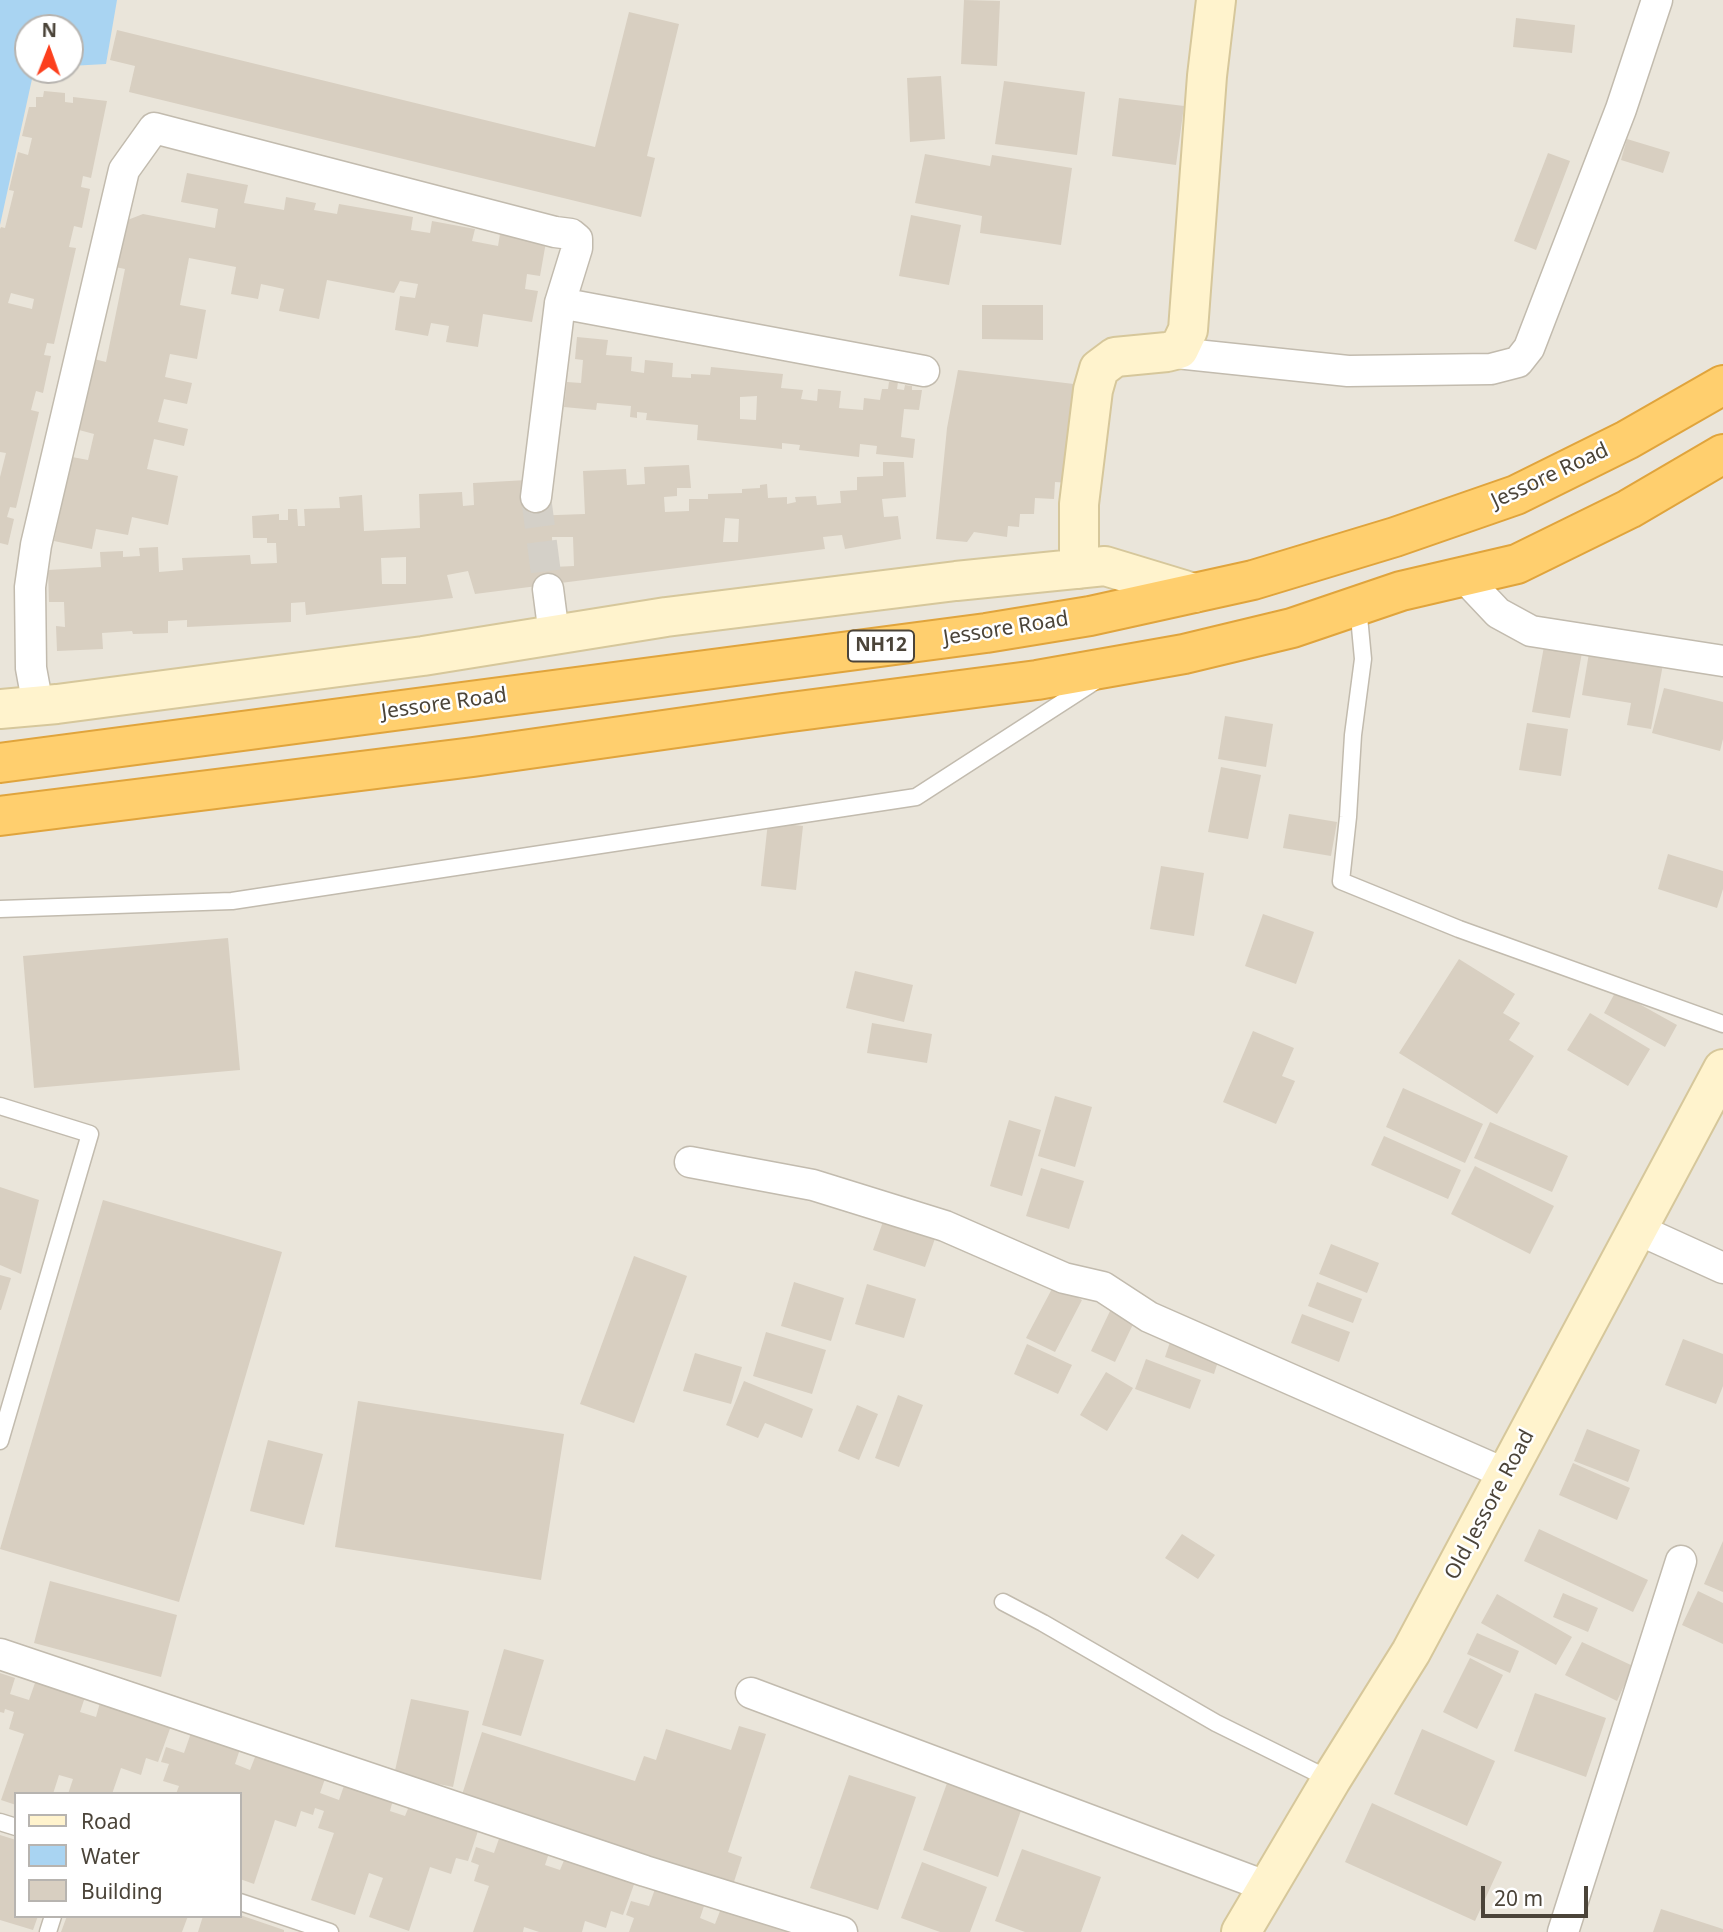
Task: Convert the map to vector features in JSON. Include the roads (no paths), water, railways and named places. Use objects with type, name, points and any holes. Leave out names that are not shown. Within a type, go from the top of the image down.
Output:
[{"type":"highway","name":"Jessore Road","points":[[0,763],[986,633],[1090,616],[1253,580],[1382,541],[1516,495],[1627,440],[1723,385]]},
{"type":"highway","points":[[0,816],[460,759],[1037,680],[1184,654],[1292,628],[1401,591],[1517,564],[1629,509],[1723,454]]},
{"type":"street","points":[[1079,569],[1079,504],[1093,390],[1099,369],[1115,357],[1179,349],[1188,330],[1207,76],[1216,0]]},
{"type":"street","points":[[1167,352],[1349,370],[1491,369],[1518,362],[1529,348],[1583,209],[1621,109],[1657,0]]},
{"type":"street","points":[[38,706],[31,668],[30,587],[36,545],[124,170],[154,128],[571,234],[577,239],[577,248],[560,303],[536,497]]},
{"type":"street","points":[[560,303],[924,372]]},
{"type":"street","points":[[0,709],[423,656],[693,613],[1105,566],[1194,593]]},
{"type":"street","points":[[1464,577],[1498,614],[1531,631],[1723,661]]},
{"type":"street","points":[[548,589],[554,635]]},
{"type":"street","name":"Old Jessore Road","points":[[1241,1932],[1331,1780],[1411,1653],[1723,1069]]},
{"type":"street","points":[[690,1162],[813,1185],[945,1226],[1064,1278],[1103,1287],[1149,1317],[1506,1475]]},
{"type":"street","points":[[1637,1229],[1723,1268]]},
{"type":"street","points":[[1563,1932],[1681,1561]]},
{"type":"street","points":[[0,1654],[645,1871],[842,1932]]},
{"type":"street","points":[[751,1693],[1268,1887]]},
{"type":"lane","points":[[1358,606],[1363,659],[1353,735],[1341,881],[1458,929],[1723,1024]]},
{"type":"lane","points":[[0,909],[232,901],[916,797],[1120,666]]},
{"type":"lane","points":[[0,1106],[90,1135],[0,1441]]},
{"type":"lane","points":[[1003,1602],[1216,1723],[1331,1780]]},
{"type":"lane","points":[[242,1903],[330,1932]]},
{"type":"water","points":[[0,0],[117,0],[106,64],[84,65],[84,14],[14,14],[14,84],[31,84],[0,225]]},
{"type":"tunnel","points":[[536,497],[548,589]]}]
